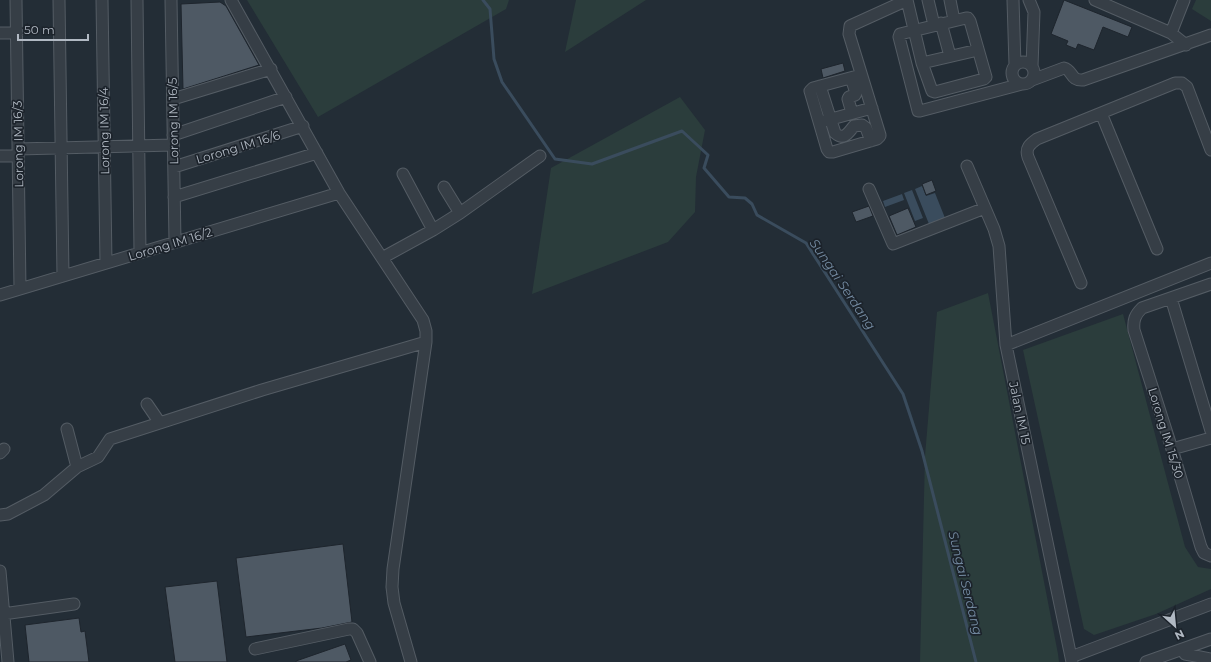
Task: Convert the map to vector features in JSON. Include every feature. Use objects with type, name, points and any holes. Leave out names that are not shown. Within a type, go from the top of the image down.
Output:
[{"type":"street","name":"Lorong IM 16/3","points":[[16,0],[20,289]]},
{"type":"street","points":[[59,0],[63,276]]},
{"type":"street","name":"Lorong IM 16/4","points":[[102,0],[106,263]]},
{"type":"street","points":[[137,0],[140,253]]},
{"type":"street","name":"Lorong IM 16/5","points":[[171,0],[175,242]]},
{"type":"street","points":[[231,0],[339,192],[422,320],[426,331],[426,342],[393,569],[392,587],[394,603],[409,662]]},
{"type":"street","points":[[852,113],[848,99],[856,93],[856,76],[849,34],[850,26],[907,0],[914,30],[922,63],[930,89],[932,91],[935,92],[986,78],[970,20],[966,18],[954,20],[914,30],[900,34],[898,35],[917,110],[919,111],[1027,82],[1064,68],[1069,70],[1074,78],[1083,80],[1211,35]]},
{"type":"street","points":[[928,0],[950,56]]},
{"type":"street","points":[[950,0],[954,20]]},
{"type":"street","points":[[1013,0],[1015,65],[1012,75],[1016,81],[1027,82],[1035,75],[1032,66],[1034,12],[1029,0]]},
{"type":"street","points":[[1095,0],[1171,33],[1186,44]]},
{"type":"street","points":[[1171,33],[1184,0]]},
{"type":"street","points":[[0,33],[17,33]]},
{"type":"street","points":[[922,63],[978,50]]},
{"type":"street","points":[[1015,65],[1026,62],[1032,66]]},
{"type":"street","points":[[173,99],[270,69]]},
{"type":"street","points":[[856,76],[820,86],[812,89],[810,93],[824,121],[837,135],[845,136],[854,126],[862,125],[866,128],[871,141]]},
{"type":"street","points":[[820,86],[830,103],[824,121],[827,149],[829,152],[833,152],[877,139],[880,134],[872,108],[856,76]]},
{"type":"street","points":[[1081,284],[1027,152],[1028,147],[1037,139],[1175,83],[1182,82],[1187,87],[1211,150]]},
{"type":"street","points":[[0,156],[18,152],[61,148],[139,146],[173,140],[286,97]]},
{"type":"street","points":[[824,121],[872,108]]},
{"type":"street","points":[[1101,113],[1157,248]]},
{"type":"street","name":"Lorong IM 16/6","points":[[174,167],[303,126]]},
{"type":"street","points":[[174,197],[317,153]]},
{"type":"street","points":[[382,258],[433,230],[460,213],[540,156]]},
{"type":"street","name":"Jalan IM 15","points":[[967,166],[985,208],[998,246],[1006,345],[1072,659]]},
{"type":"street","points":[[403,174],[433,230]]},
{"type":"street","points":[[444,187],[460,213]]},
{"type":"street","points":[[869,189],[893,244],[985,208]]},
{"type":"street","name":"Lorong IM 16/2","points":[[0,295],[339,192]]},
{"type":"street","points":[[1006,345],[1211,263]]},
{"type":"street","points":[[1211,284],[1171,298],[1211,431]]},
{"type":"street","name":"Lorong IM 15/30","points":[[1171,298],[1142,308],[1136,315],[1133,322],[1134,330],[1201,547],[1204,553],[1211,556]]},
{"type":"street","points":[[0,515],[8,514],[44,495],[77,467],[98,457],[110,439],[255,392],[426,342]]},
{"type":"street","points":[[147,404],[160,423]]},
{"type":"street","points":[[67,429],[77,467]]},
{"type":"street","points":[[1172,450],[1211,438]]},
{"type":"street","points":[[0,571],[8,662]]},
{"type":"street","points":[[3,614],[74,604]]},
{"type":"street","points":[[1072,659],[1211,604]]},
{"type":"street","points":[[254,649],[349,628],[353,629],[357,633],[370,662]]},
{"type":"street","points":[[1185,655],[1211,639]]},
{"type":"street","points":[[1148,662],[1185,655],[1211,659]]},
{"type":"shaded area","points":[[247,0],[509,0],[506,9],[318,117]]},
{"type":"shaded area","points":[[576,0],[646,0],[565,52]]},
{"type":"shaded area","points":[[1196,0],[1211,0],[1211,21],[1192,9]]},
{"type":"shaded area","points":[[680,97],[705,130],[696,177],[695,212],[668,242],[532,294],[551,168]]},
{"type":"shaded area","points":[[988,293],[1059,662],[920,662],[925,456],[937,312]]},
{"type":"shaded area","points":[[1123,314],[1185,547],[1198,567],[1211,569],[1211,589],[1156,614],[1094,635],[1084,629],[1023,350]]},
{"type":"water","points":[[922,186],[926,196],[935,193],[945,218],[929,224],[915,189]]},
{"type":"water","points":[[912,190],[923,218],[915,221],[904,193]]},
{"type":"water","points":[[902,194],[904,200],[885,207],[883,201]]},
{"type":"building","points":[[1064,0],[1132,27],[1128,37],[1103,27],[1094,50],[1078,44],[1076,49],[1066,45],[1068,41],[1051,34]]},
{"type":"building","points":[[220,2],[226,6],[259,65],[183,89],[181,4]]},
{"type":"building","points":[[843,63],[845,71],[823,78],[821,69]]},
{"type":"building","points":[[932,180],[936,191],[926,195],[922,184]]},
{"type":"building","points":[[869,206],[873,216],[856,222],[852,212]]},
{"type":"building","points":[[908,208],[916,227],[897,235],[889,216]]},
{"type":"building","points":[[343,544],[352,622],[322,628],[246,637],[236,558]]},
{"type":"building","points":[[217,581],[227,662],[175,662],[165,587]]},
{"type":"building","points":[[79,618],[81,632],[85,631],[89,662],[29,662],[25,625]]},
{"type":"building","points":[[345,644],[351,660],[346,662],[296,662],[296,661]]},
{"type":"waterway","name":"Sungai Serdang","points":[[483,0],[490,9],[494,59],[502,82],[555,159],[592,164],[682,131],[708,155],[704,168],[729,197],[745,198],[752,204],[757,215],[806,243],[903,394],[922,451],[976,662]]}]
